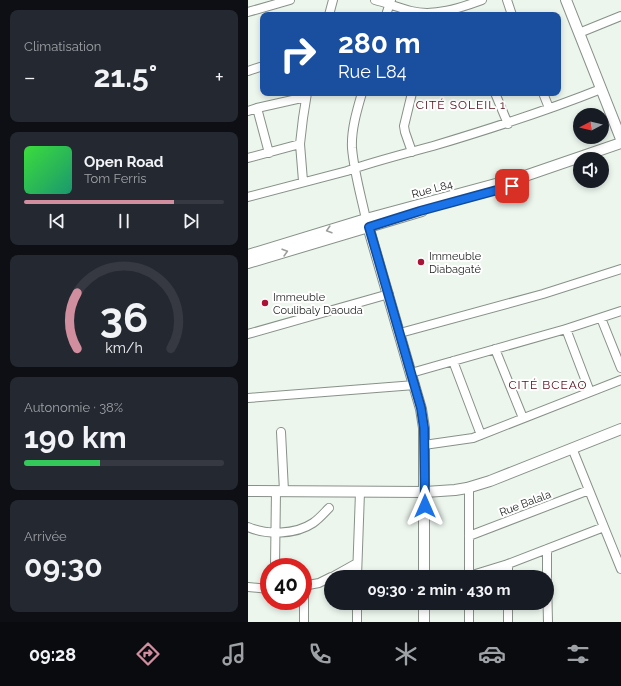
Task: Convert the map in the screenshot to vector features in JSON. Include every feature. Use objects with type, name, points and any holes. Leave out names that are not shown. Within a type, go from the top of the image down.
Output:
[{"type":"street","points":[[248,12],[290,0]]},
{"type":"street","points":[[330,12],[333,0]]},
{"type":"street","points":[[375,0],[390,2],[412,12]]},
{"type":"street","points":[[440,12],[450,11],[482,0]]},
{"type":"street","points":[[507,0],[511,12]]},
{"type":"street","points":[[566,0],[621,139]]},
{"type":"street","points":[[387,12],[390,2]]},
{"type":"street","points":[[579,33],[621,16]]},
{"type":"street","points":[[248,70],[260,67]]},
{"type":"street","points":[[248,197],[508,124],[601,89]]},
{"type":"street","points":[[248,111],[303,96]]},
{"type":"street","points":[[303,181],[300,144],[307,96]]},
{"type":"street","points":[[361,96],[353,141],[355,168],[368,223],[412,373],[424,428],[424,570]]},
{"type":"street","points":[[411,96],[404,126],[412,152]]},
{"type":"street","points":[[497,96],[508,124]]},
{"type":"street","points":[[544,96],[549,108]]},
{"type":"street","points":[[257,108],[269,153]]},
{"type":"street","name":"Rue L84","points":[[248,255],[368,223],[522,177],[621,143]]},
{"type":"street","points":[[248,158],[300,144]]},
{"type":"street","points":[[609,153],[621,149]]},
{"type":"street","name":"Rue L84","points":[[248,263],[368,223],[420,211],[520,184],[573,166]]},
{"type":"street","points":[[400,333],[542,294],[621,269]]},
{"type":"street","points":[[248,334],[389,294]]},
{"type":"street","points":[[412,373],[566,329],[621,311]]},
{"type":"street","points":[[601,318],[621,368]]},
{"type":"street","points":[[566,329],[590,392]]},
{"type":"street","points":[[496,349],[523,418]]},
{"type":"street","points":[[452,361],[481,435]]},
{"type":"street","points":[[424,445],[473,438],[621,380]]},
{"type":"street","points":[[248,398],[415,385]]},
{"type":"street","points":[[248,491],[425,492],[455,490],[490,481],[621,429]]},
{"type":"street","points":[[275,558],[275,532],[280,491],[281,432]]},
{"type":"street","points":[[572,448],[621,569]]},
{"type":"street","points":[[469,487],[469,570]]},
{"type":"street","name":"Rue Balala","points":[[469,536],[589,490]]},
{"type":"street","points":[[357,570],[360,492]]},
{"type":"street","points":[[248,527],[275,532],[287,532],[312,524],[330,508]]},
{"type":"street","points":[[488,570],[604,527]]},
{"type":"street","points":[[547,549],[547,570]]},
{"type":"street","points":[[344,570],[357,563]]},
{"type":"street","points":[[508,564],[508,570]]},
{"type":"street","points":[[312,584],[324,580]]},
{"type":"street","points":[[248,587],[260,588]]},
{"type":"street","points":[[304,610],[304,622]]},
{"type":"street","points":[[357,610],[357,622]]},
{"type":"street","points":[[424,610],[424,622]]},
{"type":"street","points":[[469,610],[469,622]]},
{"type":"street","points":[[508,610],[508,622]]},
{"type":"street","points":[[548,610],[548,622]]},
{"type":"place","name":"Immeuble Diabagaté","points":[[421,262]]},
{"type":"place","name":"Immeuble Coulibaly Daouda","points":[[265,303]]},
{"type":"district","name":"CITÉ SOLEIL 1","points":[[461,105]]},
{"type":"district","name":"CITÉ BCEAO","points":[[548,385]]},
{"type":"route","points":[[425,506],[424,428],[421,408],[369,227],[420,211],[512,186]]}]
